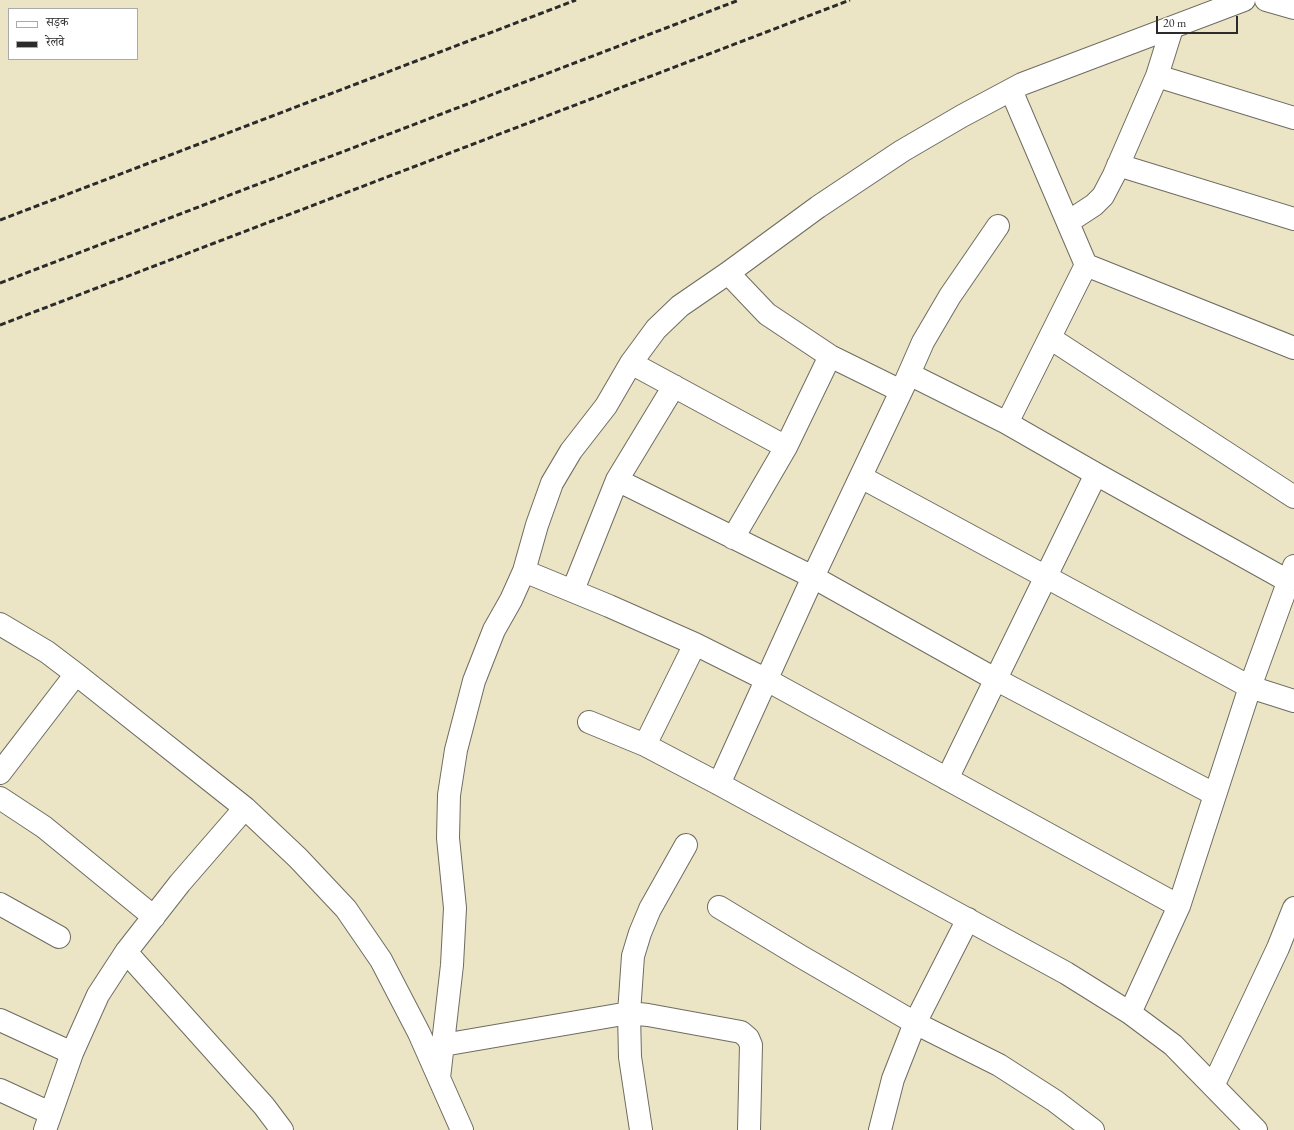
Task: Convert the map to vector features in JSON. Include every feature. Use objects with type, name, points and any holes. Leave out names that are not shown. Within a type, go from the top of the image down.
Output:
[{"type":"street","points":[[439,1078],[452,965],[455,908],[448,838],[449,795],[456,750],[474,681],[494,630],[511,600],[524,570],[537,525],[552,483],[571,451],[606,406],[631,363],[656,329],[680,306],[818,207],[902,151],[962,116],[1022,84],[1244,0]]},
{"type":"street","points":[[1266,0],[1294,8]]},
{"type":"street","points":[[1068,222],[1094,205],[1103,196],[1157,76],[1172,28]]},
{"type":"street","points":[[1157,76],[1294,118]]},
{"type":"street","points":[[1011,90],[1086,265],[1294,348]]},
{"type":"street","points":[[1118,165],[1294,219]]},
{"type":"street","points":[[719,784],[813,577],[923,342],[950,296],[998,226]]},
{"type":"street","points":[[1008,423],[1086,265]]},
{"type":"street","points":[[728,273],[767,314],[830,356],[905,382],[1008,423],[1096,474],[1291,574],[1250,687],[1214,794],[1179,906],[1130,1013]]},
{"type":"street","points":[[1050,338],[1294,497]]},
{"type":"street","points":[[734,538],[786,447],[830,356]]},
{"type":"street","points":[[631,363],[786,447]]},
{"type":"street","points":[[573,590],[617,480],[674,386]]},
{"type":"street","points":[[947,779],[1096,474]]},
{"type":"street","points":[[861,477],[1250,687],[1294,701]]},
{"type":"street","points":[[617,480],[813,577],[995,679],[1214,794]]},
{"type":"street","points":[[524,570],[695,644],[767,680],[1179,906]]},
{"type":"street","points":[[0,624],[47,652],[245,808],[298,858],[346,909],[380,960],[419,1033],[462,1130]]},
{"type":"street","points":[[645,745],[695,644]]},
{"type":"street","points":[[0,773],[76,674]]},
{"type":"street","points":[[589,722],[645,745],[1066,973],[1130,1013],[1173,1045],[1256,1130]]},
{"type":"street","points":[[0,798],[44,827],[154,917]]},
{"type":"street","points":[[0,1090],[48,1122],[72,1053],[98,995],[126,952],[180,883],[245,808]]},
{"type":"street","points":[[641,1130],[630,1057],[629,1014],[633,956],[640,932],[650,909],[686,845]]},
{"type":"street","points":[[0,904],[60,938]]},
{"type":"street","points":[[719,907],[806,960],[915,1023],[999,1065],[1055,1101],[1093,1130]]},
{"type":"street","points":[[1213,1086],[1278,948],[1294,908]]},
{"type":"street","points":[[880,1130],[893,1079],[915,1023],[968,919]]},
{"type":"street","points":[[126,952],[264,1106],[282,1130]]},
{"type":"street","points":[[443,1045],[629,1014],[648,1015],[741,1032],[748,1038],[752,1045],[749,1130]]},
{"type":"street","points":[[0,1020],[72,1053]]},
{"type":"railway","points":[[0,220],[576,0]]},
{"type":"railway","points":[[0,283],[739,0]]},
{"type":"railway","points":[[0,325],[850,0]]}]
